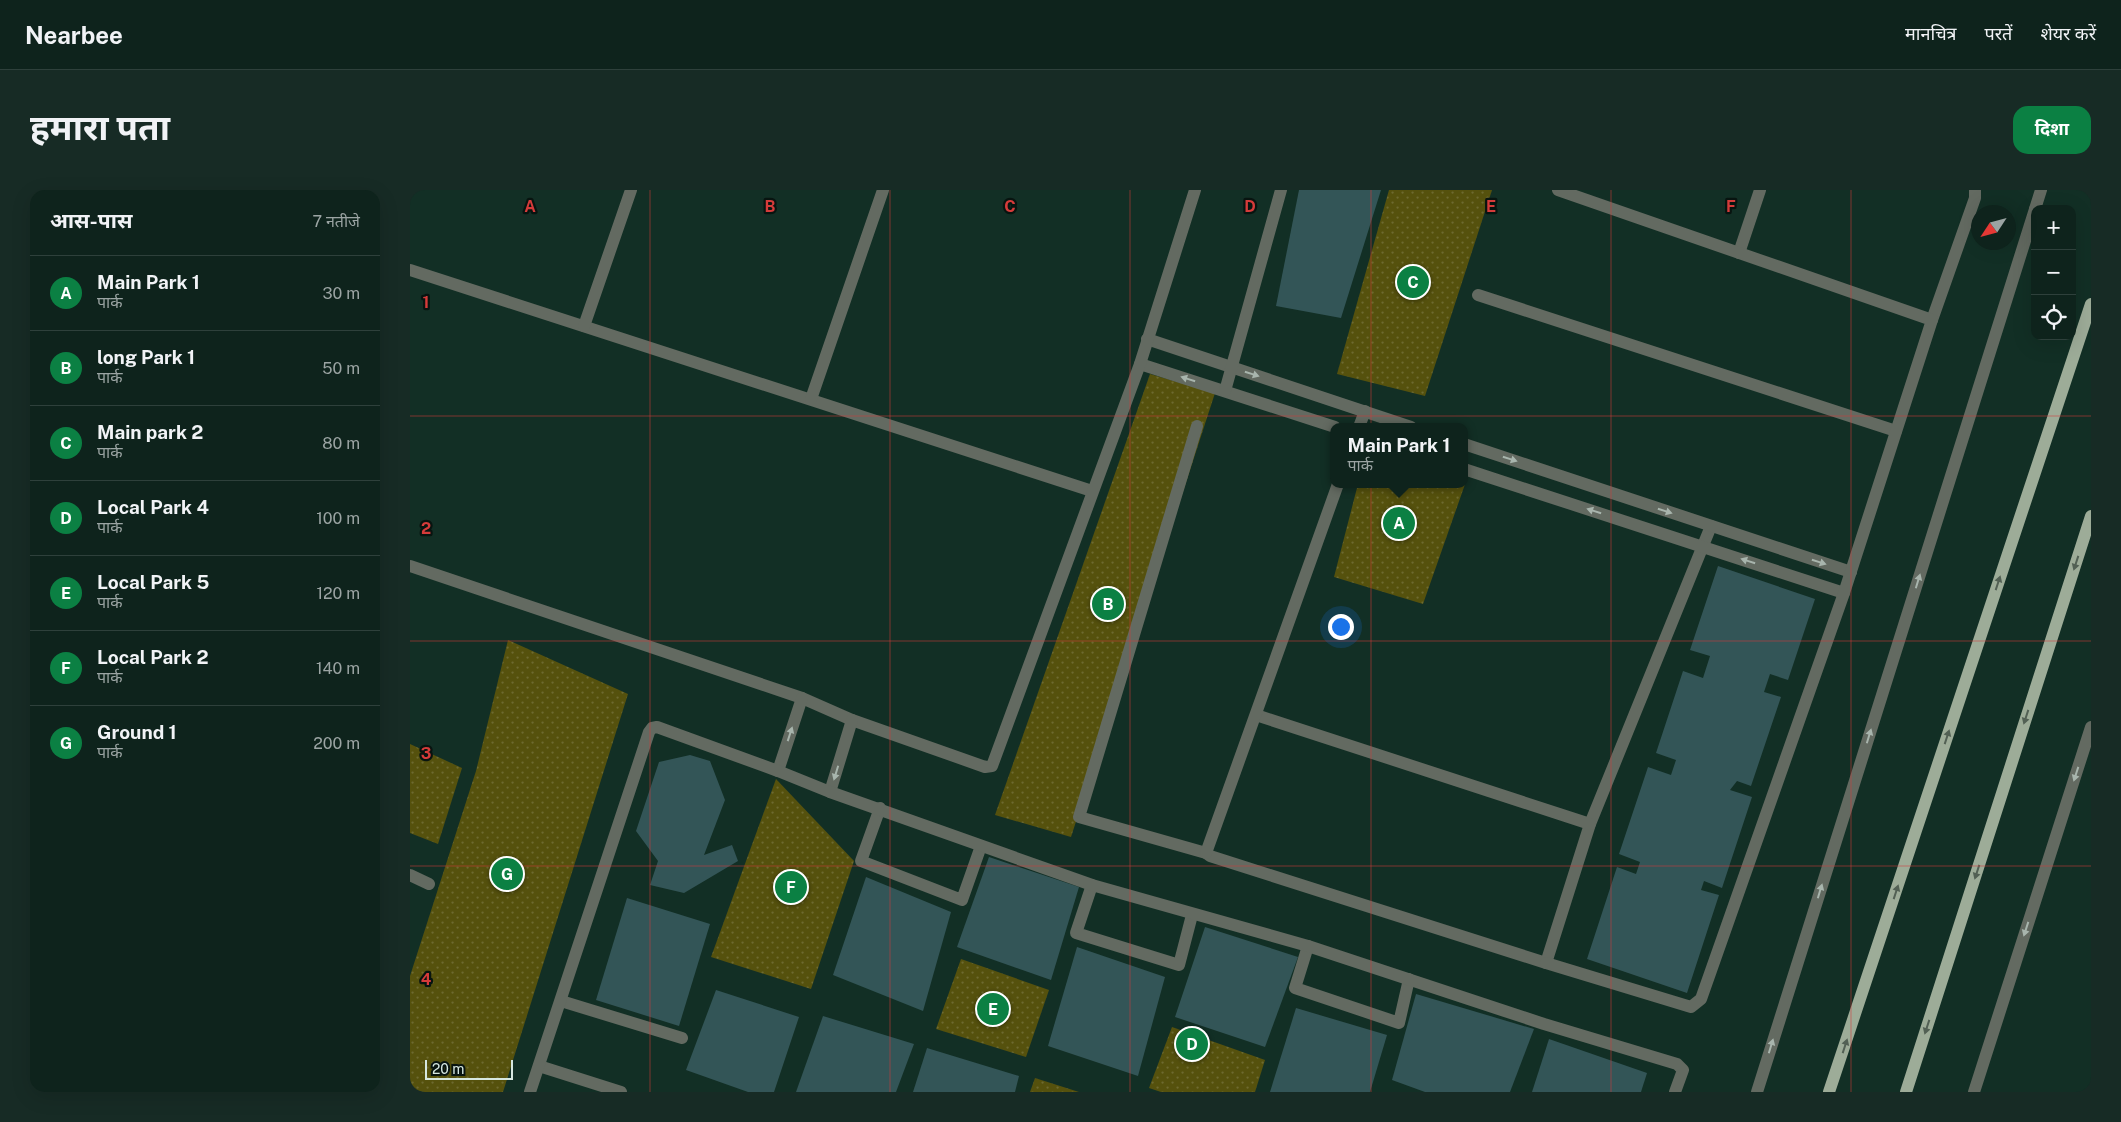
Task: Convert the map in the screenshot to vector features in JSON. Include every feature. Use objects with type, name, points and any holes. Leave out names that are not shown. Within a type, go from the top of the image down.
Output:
[{"type":"main road","points":[[1830,1092],[2091,304]]},
{"type":"main road","points":[[1906,1092],[2091,516]]},
{"type":"street","points":[[584,326],[631,190]]},
{"type":"street","points":[[811,400],[883,190]]},
{"type":"street","points":[[410,566],[802,698],[852,720],[985,767],[992,766],[1140,364],[1194,190]]},
{"type":"street","points":[[1226,392],[1281,190]]},
{"type":"street","points":[[1558,190],[1932,320]]},
{"type":"street","points":[[1739,253],[1760,190]]},
{"type":"street","points":[[1197,426],[1079,817],[1206,853],[1210,856],[1546,963],[1691,1007],[1701,999],[1844,593],[1932,320],[1975,198],[1975,190]]},
{"type":"street","points":[[2036,205],[2041,190]]},
{"type":"street","points":[[1757,1092],[2031,222]]},
{"type":"street","points":[[410,270],[1092,491]]},
{"type":"street","points":[[1478,295],[1896,431]]},
{"type":"street","points":[[1147,339],[1400,423]]},
{"type":"street","points":[[1140,364],[1330,425]]},
{"type":"street","points":[[1360,423],[1365,411]]},
{"type":"street","points":[[1468,445],[1851,572]]},
{"type":"street","points":[[1468,470],[1844,593]]},
{"type":"street","points":[[1206,853],[1337,488]]},
{"type":"street","points":[[1546,963],[1590,824],[1711,526]]},
{"type":"street","points":[[778,771],[802,698]]},
{"type":"street","points":[[1256,715],[1590,824]]},
{"type":"street","points":[[830,792],[852,720]]},
{"type":"street","points":[[530,1092],[652,728],[660,728],[830,792],[880,808],[1092,885],[1192,915],[1308,946],[1544,1024],[1677,1064],[1683,1070],[1675,1092]]},
{"type":"street","points":[[1974,1092],[2091,728]]},
{"type":"street","points":[[880,808],[861,861],[962,900],[981,846]]},
{"type":"street","points":[[410,875],[429,884]]},
{"type":"street","points":[[1092,885],[1076,933],[1179,965],[1192,915]]},
{"type":"street","points":[[1308,946],[1296,988],[1399,1023],[1409,979]]},
{"type":"street","points":[[560,1001],[682,1038]]},
{"type":"street","points":[[539,1066],[620,1092]]},
{"type":"shaded area","points":[[1389,190],[1492,190],[1425,396],[1337,374]]},
{"type":"shaded area","points":[[1150,374],[1215,393],[1071,837],[995,815]]},
{"type":"shaded area","points":[[1357,488],[1464,488],[1423,604],[1334,577]]},
{"type":"shaded area","points":[[508,640],[628,694],[503,1092],[410,1092],[410,976],[476,771]]},
{"type":"shaded area","points":[[410,744],[462,768],[438,844],[410,833]]},
{"type":"shaded area","points":[[776,779],[854,861],[811,989],[711,957]]},
{"type":"shaded area","points":[[961,959],[1049,990],[1026,1057],[936,1029]]},
{"type":"shaded area","points":[[1172,1027],[1265,1060],[1255,1092],[1161,1092],[1149,1088]]},
{"type":"shaded area","points":[[1035,1078],[1079,1092],[1030,1092]]},
{"type":"building","points":[[1299,190],[1381,190],[1341,318],[1276,306]]},
{"type":"building","points":[[1718,566],[1815,599],[1788,680],[1770,674],[1764,692],[1781,697],[1751,786],[1737,781],[1730,790],[1752,797],[1722,888],[1704,881],[1701,890],[1719,895],[1687,993],[1587,959],[1617,867],[1636,874],[1640,862],[1619,854],[1648,767],[1671,775],[1676,760],[1656,753],[1683,671],[1703,678],[1710,656],[1690,650]]},
{"type":"building","points":[[690,755],[710,761],[725,800],[704,855],[732,845],[738,861],[684,893],[650,885],[658,861],[636,831],[659,762]]},
{"type":"building","points":[[989,857],[1079,887],[1051,980],[957,947]]},
{"type":"building","points":[[866,877],[951,912],[923,1011],[833,975]]},
{"type":"building","points":[[627,898],[710,924],[679,1026],[596,1000]]},
{"type":"building","points":[[1205,927],[1298,957],[1265,1047],[1175,1017]]},
{"type":"building","points":[[1077,947],[1165,977],[1138,1076],[1048,1046]]},
{"type":"building","points":[[716,990],[799,1017],[774,1092],[748,1092],[686,1070]]},
{"type":"building","points":[[1416,994],[1534,1029],[1510,1092],[1425,1092],[1392,1080]]},
{"type":"building","points":[[1296,1008],[1387,1035],[1370,1092],[1270,1092]]},
{"type":"building","points":[[823,1016],[914,1044],[896,1092],[796,1092]]},
{"type":"building","points":[[1549,1039],[1647,1073],[1641,1092],[1532,1092]]},
{"type":"building","points":[[927,1048],[1019,1076],[1015,1092],[913,1092]]},
{"type":"place","name":"Main park 2","points":[[1413,282]]},
{"type":"place","name":"Main Park 1","points":[[1399,523]]},
{"type":"place","name":"long Park 1","points":[[1108,604]]},
{"type":"place","name":"Ground 1","points":[[507,874]]},
{"type":"place","name":"Local Park 2","points":[[791,887]]},
{"type":"place","name":"Local Park 5","points":[[993,1009]]},
{"type":"place","name":"Local Park 4","points":[[1192,1044]]}]
